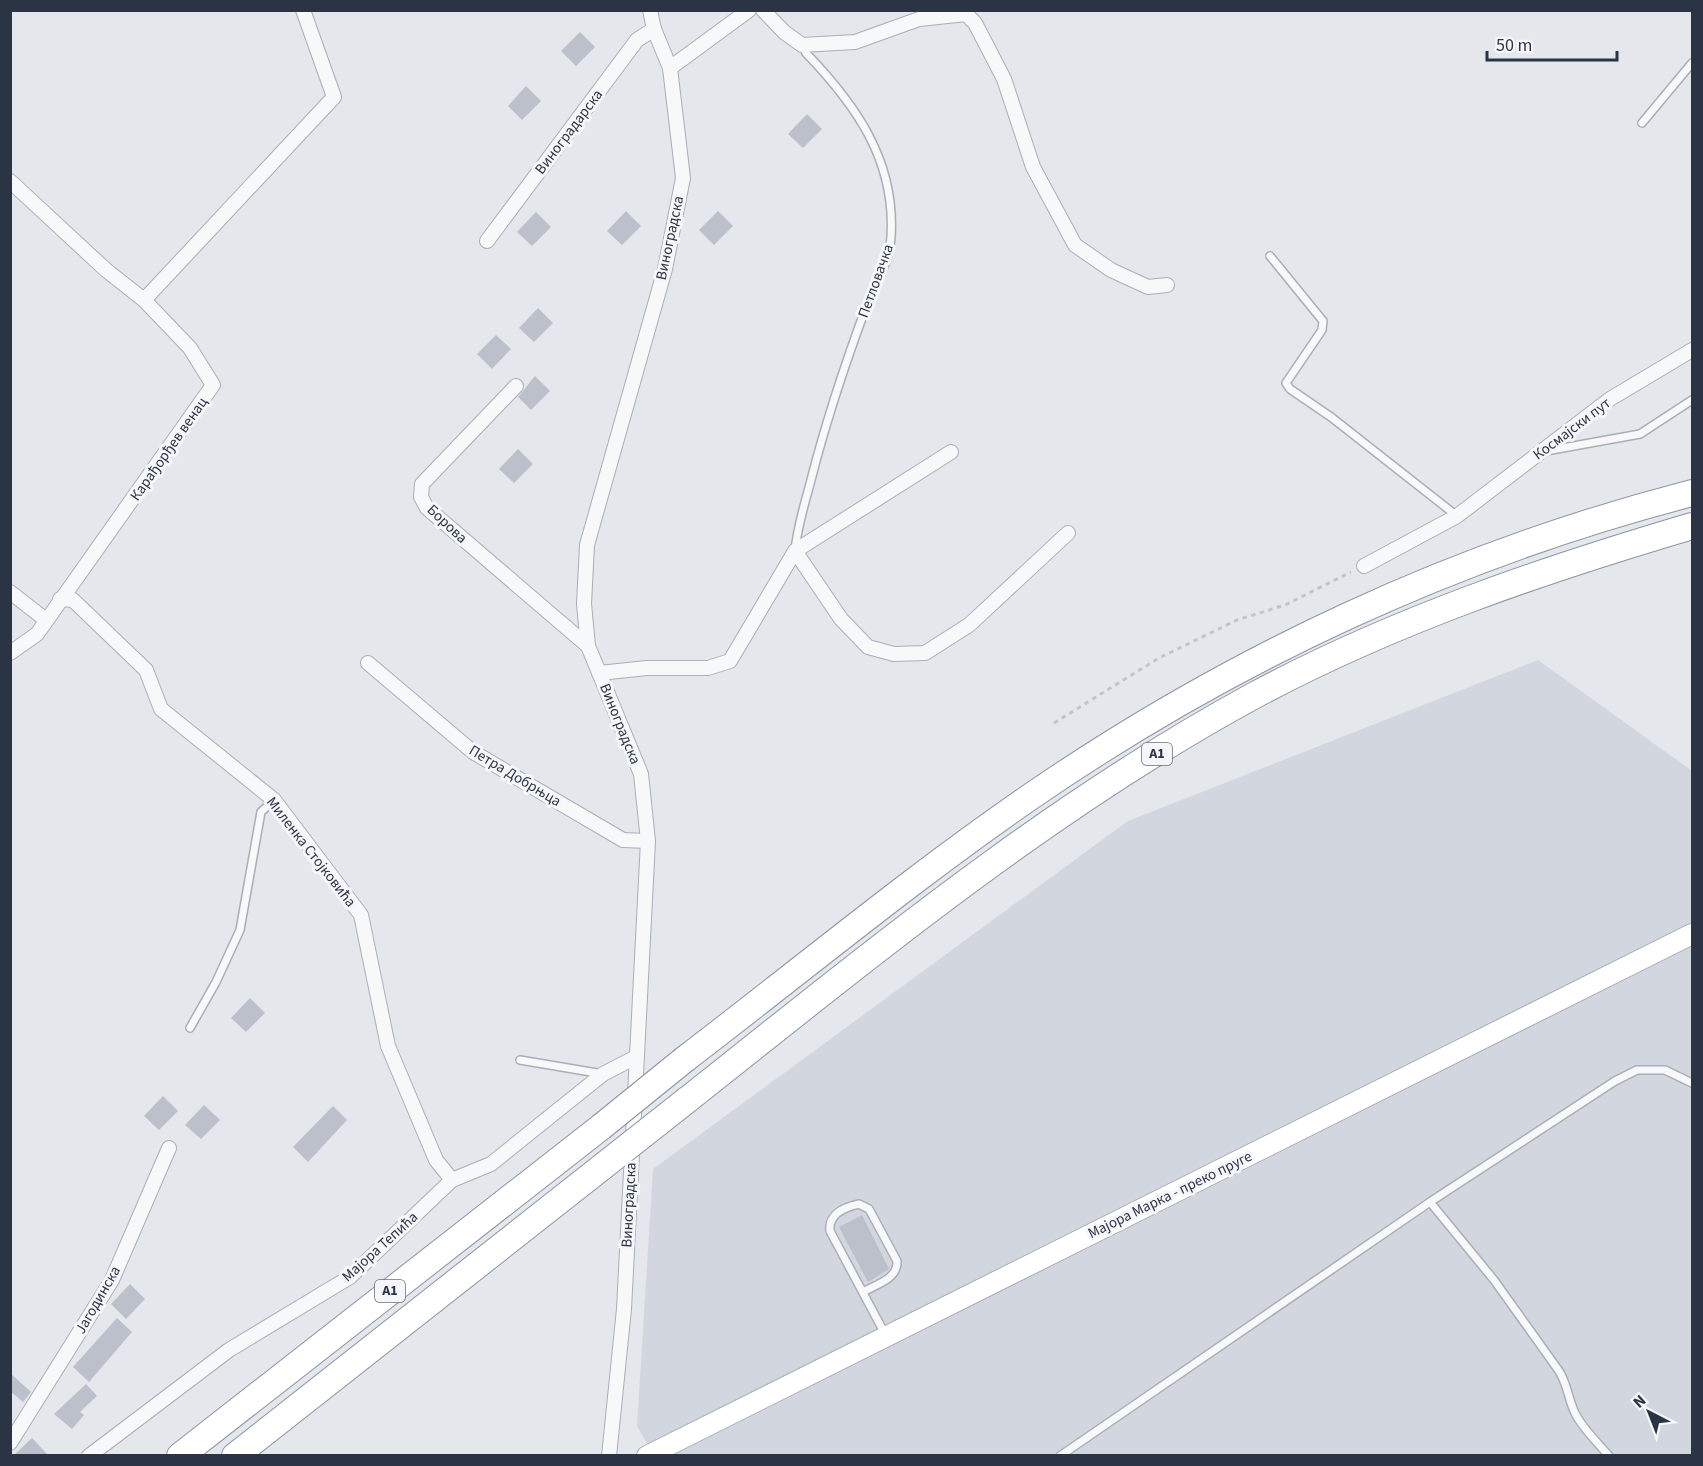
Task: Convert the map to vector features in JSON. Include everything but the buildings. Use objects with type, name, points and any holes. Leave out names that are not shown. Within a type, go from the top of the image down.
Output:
[{"type":"highway","name":"A1","points":[[180,1455],[886,903],[1029,798],[1088,759],[1216,682],[1298,640],[1430,580],[1539,538],[1692,494]]},
{"type":"highway","name":"A1","points":[[236,1455],[967,882],[1072,808],[1236,706],[1336,656],[1438,612],[1570,563],[1692,526]]},
{"type":"street","points":[[144,300],[334,97],[303,10]]},
{"type":"street","name":"Виноградска","points":[[609,1455],[624,1309],[648,841],[640,774],[588,646],[584,604],[587,545],[665,269],[683,178],[670,68],[654,29],[650,10]]},
{"type":"street","points":[[670,68],[749,10]]},
{"type":"street","name":"Петловачка","points":[[763,10],[784,32],[802,45]]},
{"type":"street","points":[[802,45],[855,42],[918,19],[966,14],[975,23],[1004,79],[1033,167],[1075,245],[1111,270],[1148,287],[1167,285]]},
{"type":"street","name":"Виноградарска","points":[[487,241],[637,39],[654,29]]},
{"type":"street","name":"Карађорђев венац","points":[[10,180],[106,270],[144,300],[190,348],[213,385],[37,634],[10,653]]},
{"type":"street","name":"Космајски пут","points":[[1364,566],[1457,516],[1610,399],[1692,350]]},
{"type":"street","name":"Борова","points":[[516,386],[422,484],[421,497],[427,508],[588,646]]},
{"type":"street","name":"Петловачка","points":[[599,674],[647,668],[708,668],[730,661],[795,551],[951,452]]},
{"type":"street","points":[[795,551],[841,619],[868,647],[894,654],[925,653],[969,625],[1068,533]]},
{"type":"street","points":[[10,592],[46,620]]},
{"type":"street","name":"Миленка Стојковића","points":[[60,599],[73,600],[146,670],[161,709],[274,800],[361,915],[388,1046],[436,1160],[452,1180]]},
{"type":"street","name":"Петра Добрњца","points":[[368,663],[473,752],[623,840],[648,841]]},
{"type":"street","name":"Мајора Марка - преко пруге","points":[[647,1455],[1692,934]]},
{"type":"street","name":"Мајора Тепића","points":[[89,1455],[229,1350],[350,1277],[452,1180],[491,1164],[603,1074],[636,1057]]},
{"type":"street","name":"Јагодинска","points":[[10,1443],[112,1280],[169,1148]]},
{"type":"lane","name":"Петловачка","points":[[795,551],[828,412],[886,260],[891,240],[891,202],[884,171],[868,133],[842,91],[806,53],[802,45]]},
{"type":"lane","points":[[1642,123],[1692,63]]},
{"type":"lane","points":[[1270,256],[1323,321],[1322,330],[1286,383],[1290,390],[1331,417],[1457,516]]},
{"type":"lane","points":[[1541,452],[1640,434],[1692,400]]},
{"type":"lane","points":[[190,1028],[216,982],[240,930],[261,812],[274,800]]},
{"type":"lane","points":[[520,1060],[603,1074]]},
{"type":"lane","points":[[1060,1455],[1552,1120],[1637,1070],[1665,1070],[1692,1083]]},
{"type":"lane","points":[[1430,1202],[1494,1280],[1559,1371],[1566,1382],[1568,1399],[1577,1418],[1609,1455]]},
{"type":"lane","points":[[863,1292],[892,1277],[896,1273],[897,1261],[869,1209],[860,1204],[840,1210],[829,1226],[863,1292],[886,1336]]},
{"type":"path","points":[[1054,723],[1159,658],[1237,620],[1284,605],[1364,566]]},
{"type":"shaded area","points":[[1538,660],[1692,771],[1692,1455],[654,1456],[637,1426],[653,1169],[1128,821]]}]
